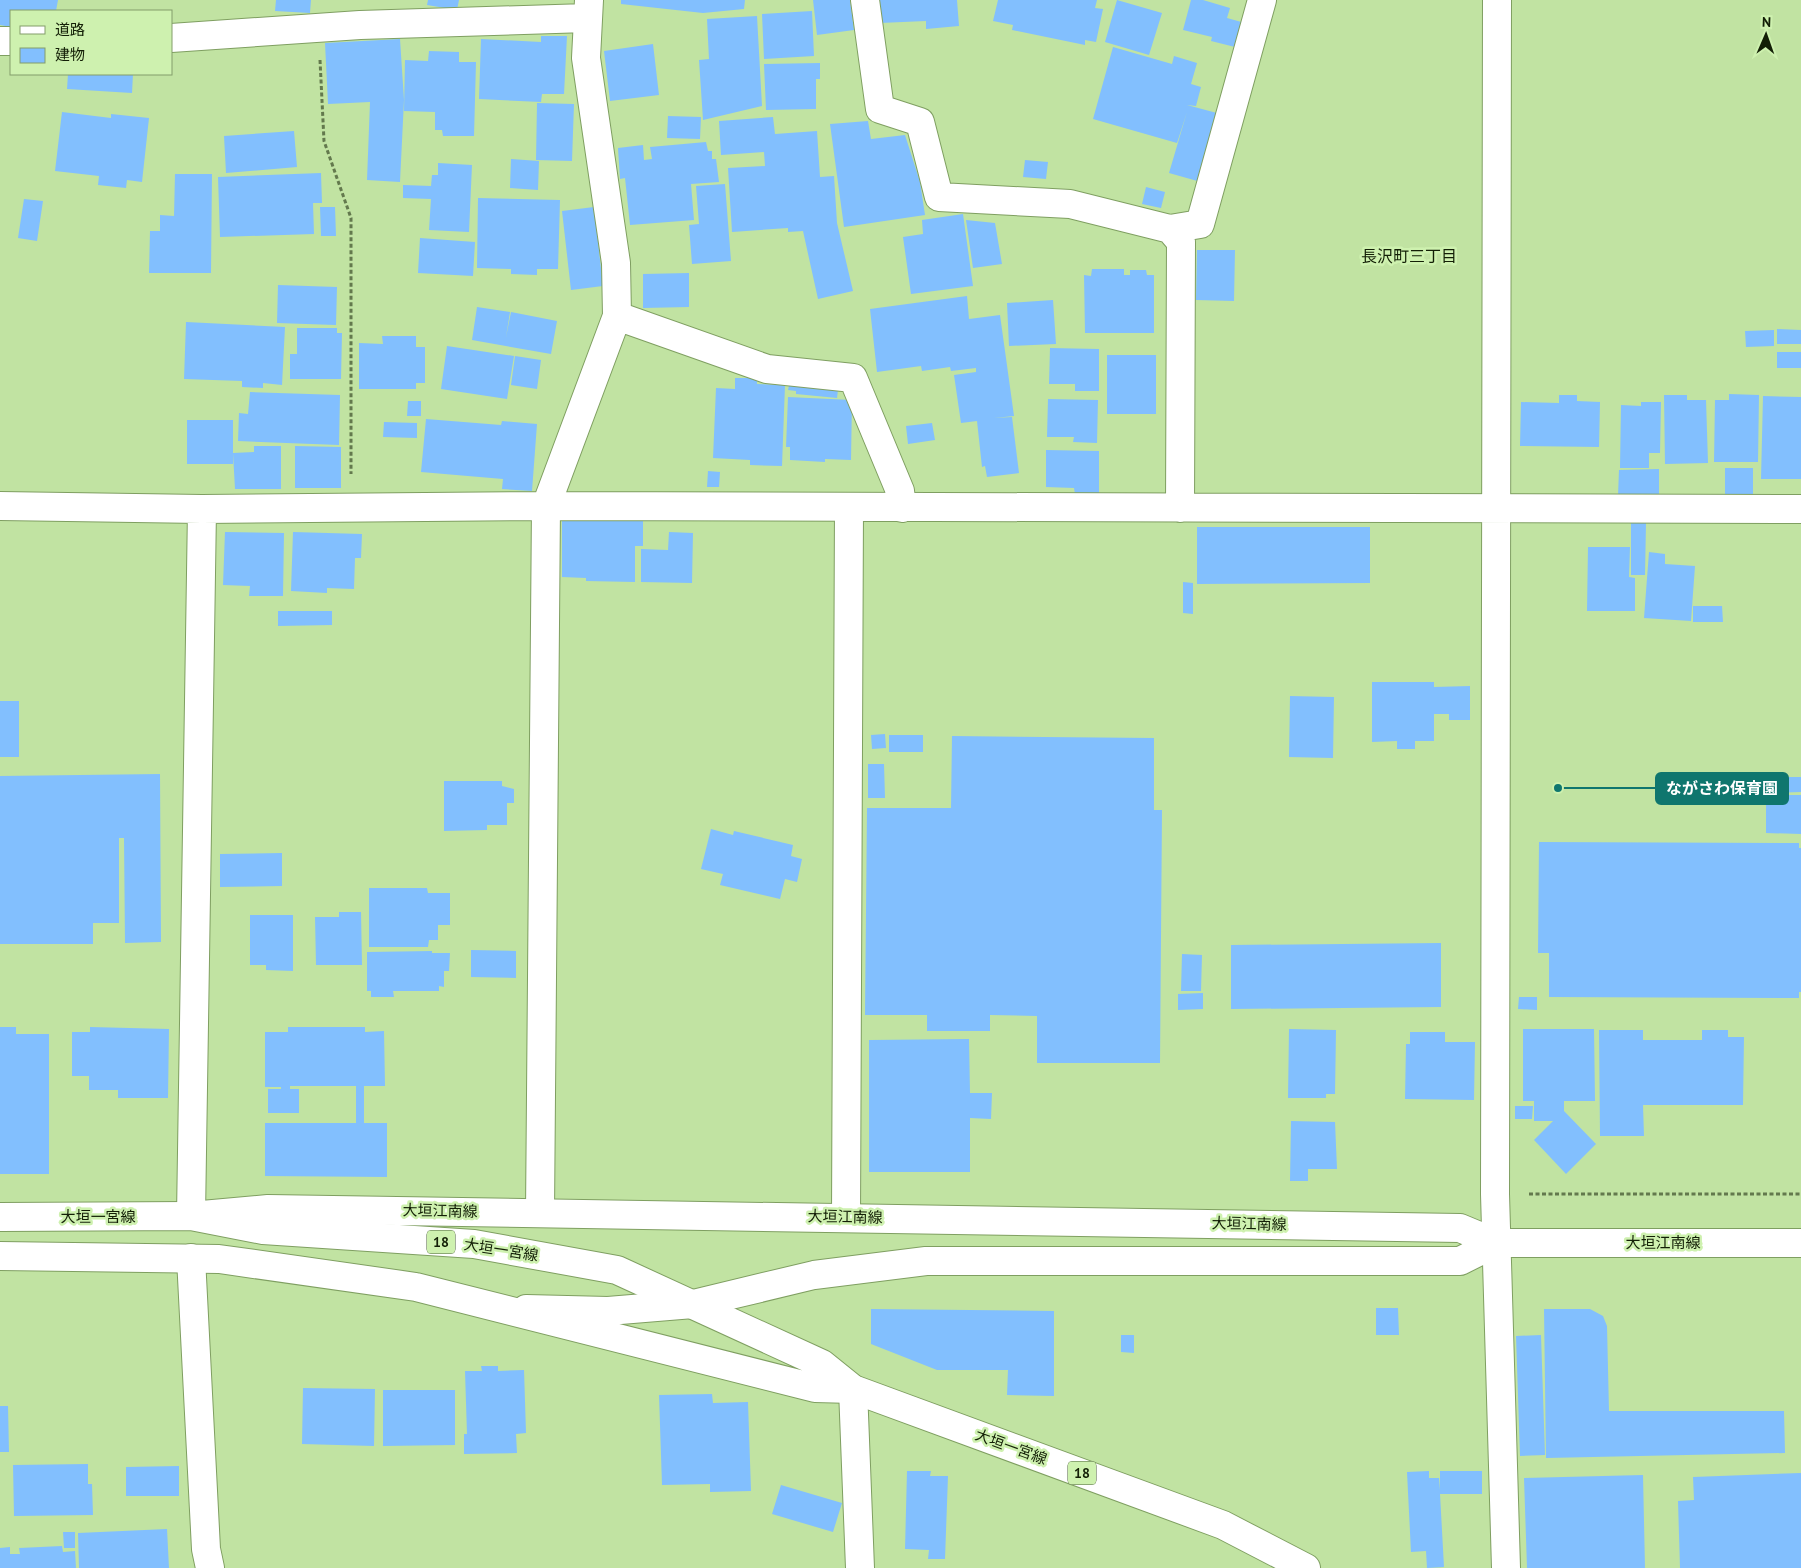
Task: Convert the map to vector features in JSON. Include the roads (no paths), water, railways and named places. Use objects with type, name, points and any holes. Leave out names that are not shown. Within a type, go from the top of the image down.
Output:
[{"type":"street","points":[[865,0],[880,109],[920,122],[939,197],[1070,204],[1170,229],[1200,224],[1262,0]]},
{"type":"street","points":[[1497,0],[1495,509],[1496,1243],[1506,1568]]},
{"type":"street","points":[[172,38],[588,9],[586,58],[616,263],[617,316],[546,506],[540,1213]]},
{"type":"street","points":[[1170,229],[1181,242],[1180,508]]},
{"type":"street","points":[[617,316],[767,369],[853,378],[900,491],[902,508]]},
{"type":"street","points":[[0,506],[202,509],[546,506],[1801,509]]},
{"type":"street","points":[[846,1218],[849,507]]},
{"type":"street","points":[[190,1216],[202,509]]},
{"type":"street","name":"大垣江南線","points":[[190,1216],[268,1209],[1460,1228],[1496,1243],[1801,1243]]},
{"type":"street","name":"大垣一宮線","points":[[0,1217],[190,1216],[262,1230],[474,1244],[617,1270],[822,1364],[853,1389]]},
{"type":"street","name":"大垣江南線","points":[[502,1309],[608,1311],[693,1304],[814,1275],[926,1261],[1460,1261],[1496,1243]]},
{"type":"street","name":"大垣一宮線","points":[[0,1256],[220,1259],[416,1287],[815,1388],[853,1389],[1223,1525],[1306,1568]]},
{"type":"street","points":[[191,1258],[206,1549],[210,1568]]},
{"type":"street","points":[[853,1389],[860,1568]]},
{"type":"place","name":"ながさわ保育園","points":[[1558,788]]},
{"type":"district","name":"長沢町三丁目","points":[[1409,256]]}]
